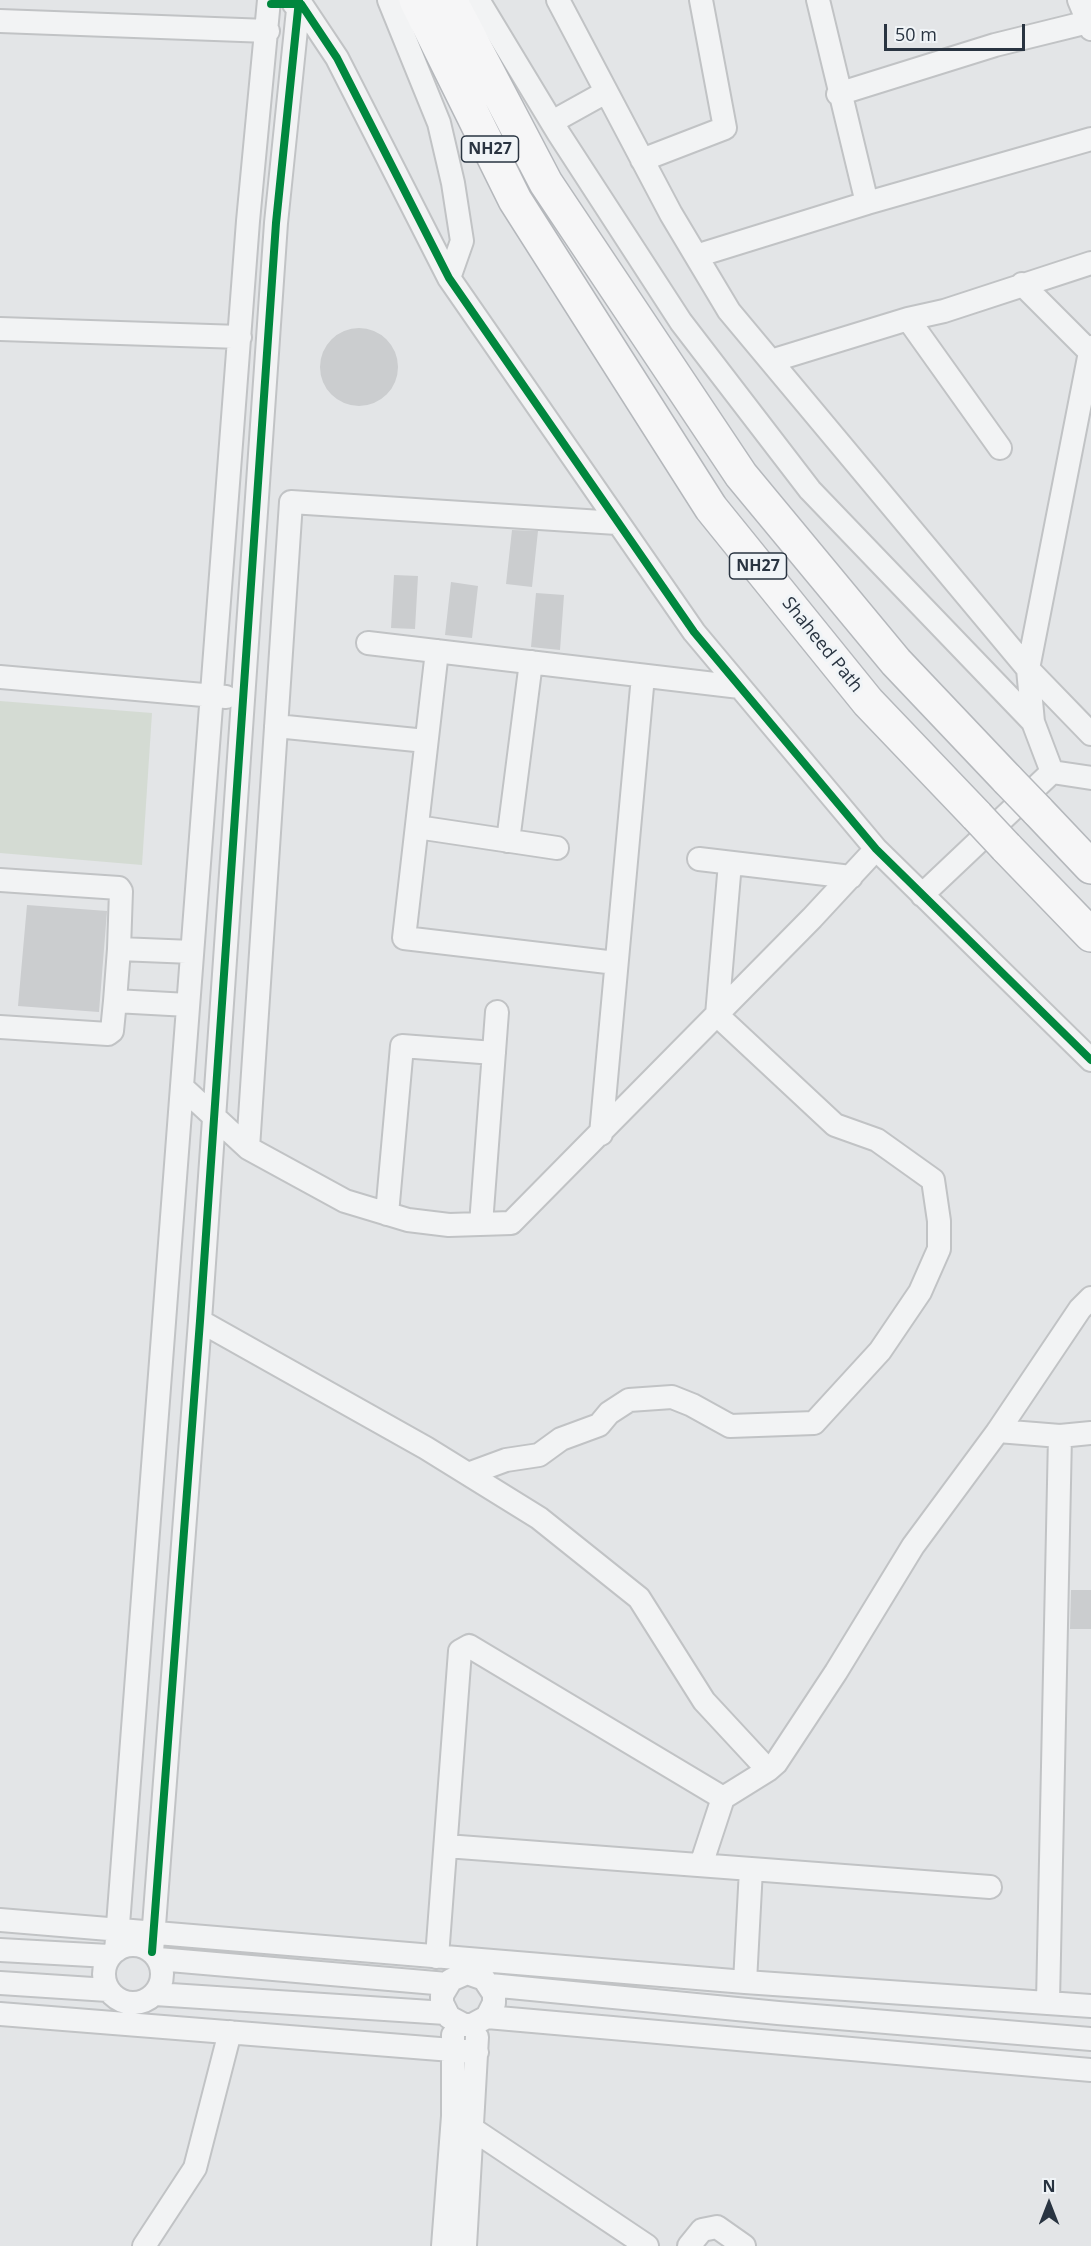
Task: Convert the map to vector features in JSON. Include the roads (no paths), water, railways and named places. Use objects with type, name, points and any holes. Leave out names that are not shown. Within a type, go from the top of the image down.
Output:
[{"type":"highway","name":"Shaheed Path","points":[[416,0],[515,200],[711,508],[868,702],[1091,935]]},
{"type":"highway","name":"NH27","points":[[450,0],[546,183],[741,474],[896,662],[1091,867]]},
{"type":"street","points":[[389,0],[439,123],[453,183],[462,241],[449,278]]},
{"type":"street","points":[[478,0],[552,122],[681,322],[810,490],[1033,722]]},
{"type":"street","points":[[558,0],[642,160],[729,311],[1028,669],[1087,723]]},
{"type":"street","points":[[642,160],[725,128],[701,0]]},
{"type":"street","points":[[818,0],[838,94],[867,203]]},
{"type":"street","points":[[838,94],[995,45],[1090,26],[1079,0]]},
{"type":"street","points":[[300,2],[270,2],[248,221],[213,696],[114,1946],[104,1975],[108,1990],[118,2000],[128,2003],[138,2003],[155,1994],[449,2016],[464,2025],[482,2020],[1091,2070]]},
{"type":"street","points":[[300,2],[337,58],[449,278],[694,632],[876,849],[1091,1060]]},
{"type":"street","points":[[155,1994],[162,1976],[154,1948],[276,223],[300,2]]},
{"type":"street","points":[[0,21],[268,31]]},
{"type":"street","points":[[552,122],[606,92]]},
{"type":"street","points":[[696,256],[867,203],[1091,139]]},
{"type":"street","points":[[771,361],[909,319],[944,311],[1091,263]]},
{"type":"street","points":[[1022,284],[1090,350],[1028,669],[1033,722],[1052,772]]},
{"type":"street","points":[[909,319],[1000,448]]},
{"type":"street","points":[[0,329],[240,337]]},
{"type":"street","points":[[228,499],[617,523]]},
{"type":"street","points":[[248,1148],[291,502]]},
{"type":"street","points":[[956,644],[986,619]]},
{"type":"street","points":[[368,643],[740,687]]},
{"type":"street","points":[[436,651],[404,938],[616,963]]},
{"type":"street","points":[[508,841],[531,662]]},
{"type":"street","points":[[601,1134],[643,676]]},
{"type":"street","points":[[0,677],[244,699]]},
{"type":"street","points":[[276,726],[426,741]]},
{"type":"street","points":[[1052,772],[1091,778]]},
{"type":"street","points":[[922,895],[1052,772]]},
{"type":"street","points":[[417,827],[557,848]]},
{"type":"street","points":[[182,1087],[248,1148],[345,1201],[408,1220],[449,1225],[511,1223],[601,1134],[876,849]]},
{"type":"street","points":[[699,860],[851,877]]},
{"type":"street","points":[[717,1015],[730,863]]},
{"type":"street","points":[[0,880],[119,888],[121,891],[112,1031],[108,1034],[0,1027]]},
{"type":"street","points":[[119,949],[192,952]]},
{"type":"street","points":[[115,1001],[188,1005]]},
{"type":"street","points":[[481,1224],[497,1012]]},
{"type":"street","points":[[468,1474],[506,1460],[539,1455],[561,1439],[599,1425],[609,1413],[629,1400],[672,1397],[730,1426],[814,1423],[880,1351],[920,1292],[939,1249],[939,1221],[933,1180],[877,1140],[835,1125],[717,1015]]},
{"type":"street","points":[[387,1214],[402,1046],[494,1053]]},
{"type":"street","points":[[169,1255],[204,1258]]},
{"type":"street","points":[[701,1865],[723,1798],[768,1770],[836,1672],[913,1546],[998,1431],[1080,1309],[1091,1298]]},
{"type":"street","points":[[200,1321],[468,1474],[539,1518],[639,1598],[704,1701],[738,1734],[768,1770]]},
{"type":"street","points":[[998,1431],[1060,1436],[1091,1433]]},
{"type":"street","points":[[1048,2002],[1060,1436]]},
{"type":"street","points":[[437,1957],[460,1651],[469,1646],[723,1798]]},
{"type":"street","points":[[446,1846],[990,1887]]},
{"type":"street","points":[[745,1982],[751,1869]]},
{"type":"street","points":[[0,1920],[114,1946]]},
{"type":"street","points":[[0,1950],[134,1945],[447,1984]]},
{"type":"street","points":[[154,1948],[437,1957],[745,1982],[1091,2006]]},
{"type":"street","points":[[442,2246],[453,2116],[454,2051],[449,2016],[442,1995],[447,1984],[458,1975],[476,1974],[490,1985],[789,2014],[1091,2039]]},
{"type":"street","points":[[0,1983],[108,1990]]},
{"type":"street","points":[[465,2246],[477,2052],[482,2020],[494,2003],[490,1985]]},
{"type":"street","points":[[0,2014],[477,2052]]},
{"type":"street","points":[[144,2246],[195,2168],[230,2032]]},
{"type":"street","points":[[453,2116],[647,2246]]},
{"type":"street","points":[[689,2246],[702,2230],[717,2227],[744,2246]]}]
